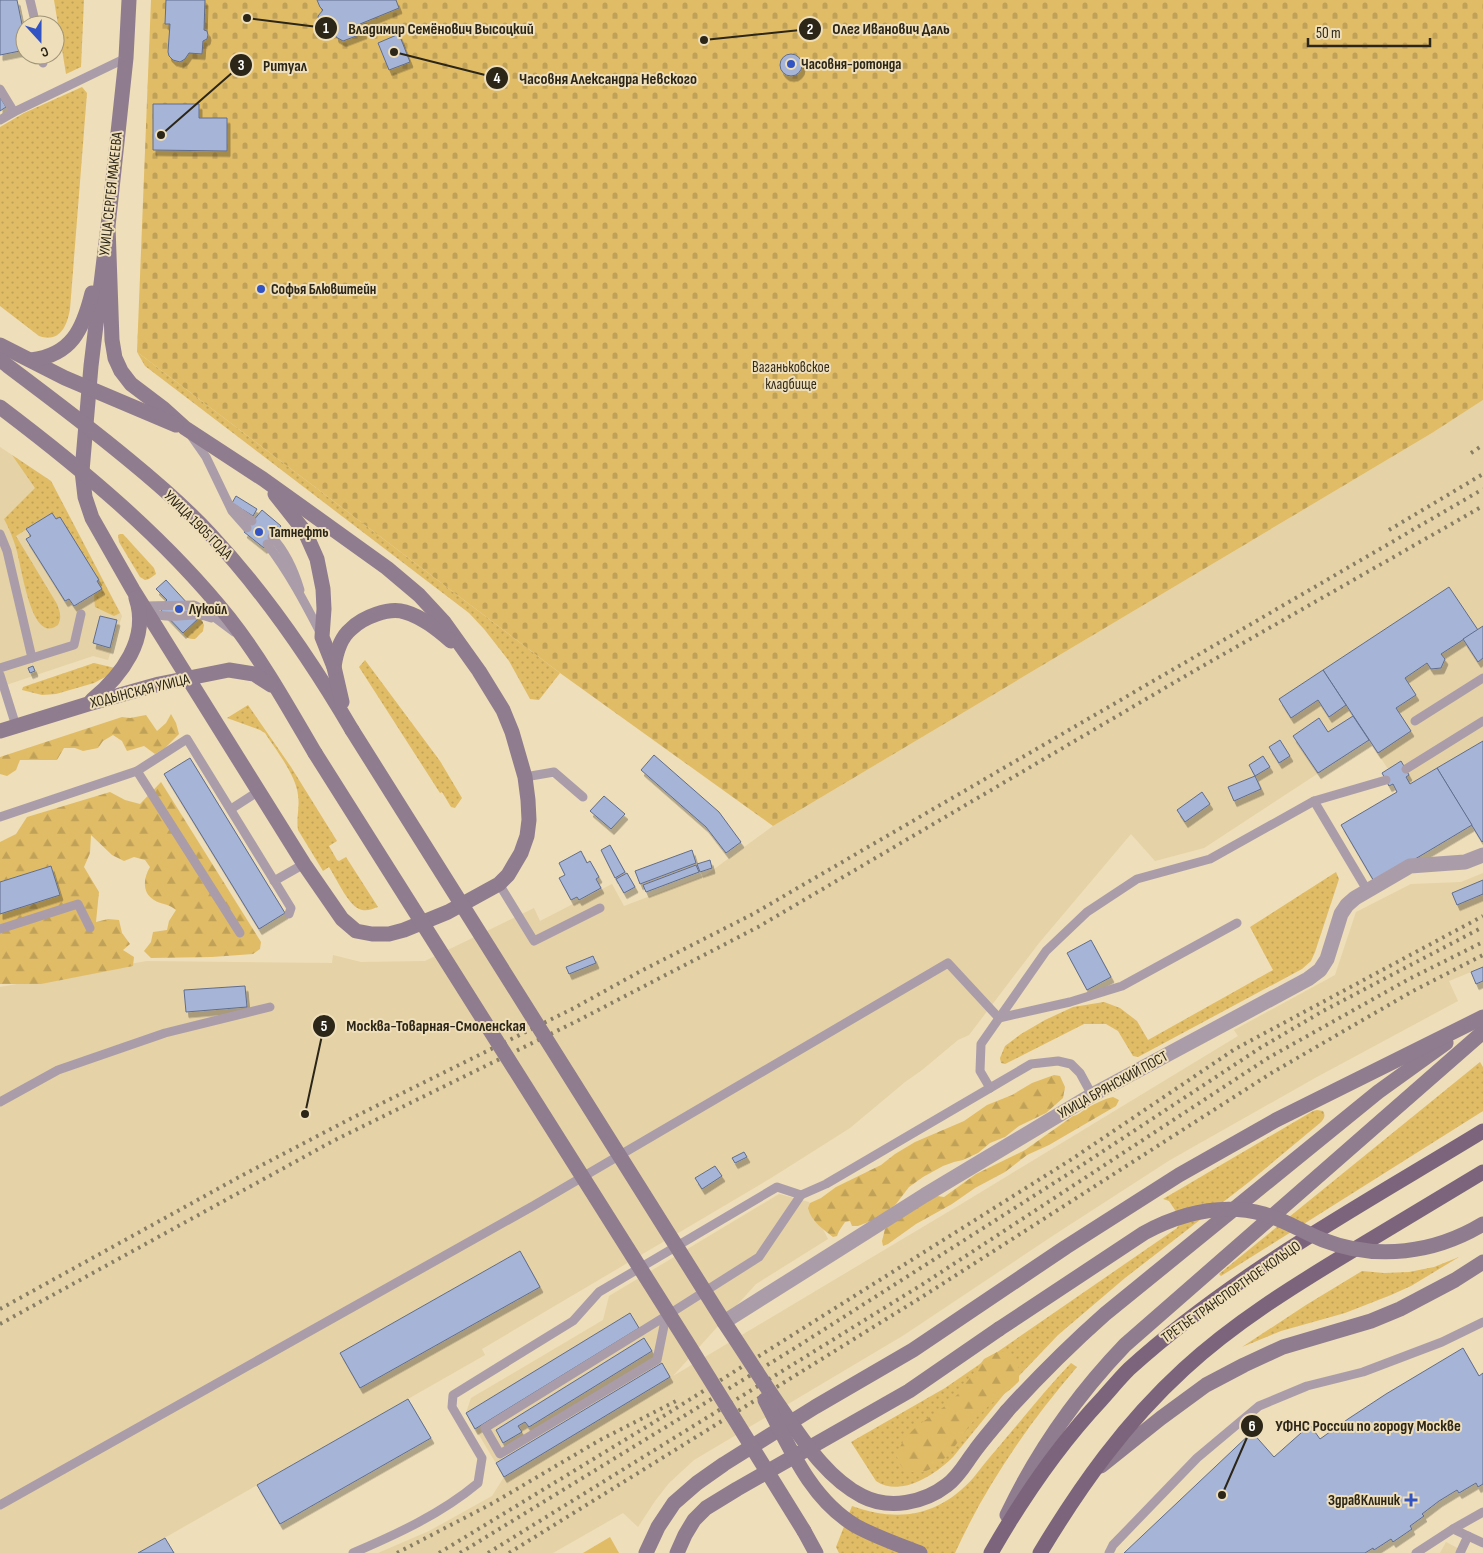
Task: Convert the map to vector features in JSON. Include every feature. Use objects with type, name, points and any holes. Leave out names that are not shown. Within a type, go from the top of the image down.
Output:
[{"type":"main road","name":"УЛИЦА СЕРГЕЯ МАКЕЕВА","points":[[129,0],[126,58],[89,388],[82,472],[85,497],[92,518],[134,590],[304,864],[342,919],[356,931],[372,934],[389,934],[448,912],[499,884]]},
{"type":"main road","points":[[31,360],[54,354],[68,344],[80,330],[86,316],[108,226]]},
{"type":"main road","points":[[108,226],[112,340],[115,358],[121,371],[131,384],[185,428],[263,479],[387,568],[419,595],[444,622],[487,682],[512,732],[525,777],[529,820],[527,836],[521,853],[508,875],[499,884]]},
{"type":"main road","points":[[0,345],[89,388],[185,428]]},
{"type":"main road","name":"УЛИЦА 1905 ГОДА","points":[[0,360],[86,425],[157,483],[209,533],[249,578],[286,627],[352,730]]},
{"type":"main road","points":[[0,407],[82,472],[136,519],[170,552],[229,618],[278,690],[315,753],[683,1335],[816,1553]]},
{"type":"main road","points":[[263,479],[297,520],[312,545],[317,559],[323,589],[322,637],[334,667],[340,695],[352,730],[724,1322],[778,1404],[818,1459],[832,1474],[850,1489],[874,1501],[887,1503],[913,1501],[925,1498],[948,1484],[958,1475],[1007,1411],[1071,1344],[1378,1092],[1483,1018]]},
{"type":"main road","points":[[88,704],[114,680],[129,659],[136,644],[140,622],[139,606],[134,590]]},
{"type":"main road","points":[[334,667],[336,652],[351,628],[379,613],[393,610],[405,612],[436,628],[467,654]]},
{"type":"main road","name":"ХОДЫНСКАЯ УЛИЦА","points":[[0,731],[159,684],[229,670],[254,674],[278,690]]},
{"type":"main road","points":[[646,1553],[658,1527],[674,1503],[697,1482],[724,1464],[913,1350],[1179,1174],[1292,1112],[1483,1018]]},
{"type":"main road","points":[[991,1553],[1011,1507],[1038,1457],[1073,1406],[1115,1356],[1162,1312],[1483,1032]]},
{"type":"main road","name":"ТРЕТЬЕ ТРАНСПОРТНОЕ КОЛЬЦО","points":[[991,1553],[1027,1493],[1052,1458],[1088,1414],[1128,1371],[1160,1343],[1206,1306],[1253,1273],[1483,1131]]},
{"type":"main road","name":"ТРЕТЬЕ ТРАНСПОРТНОЕ КОЛЬЦО","points":[[1040,1553],[1090,1475],[1121,1435],[1154,1398],[1184,1369],[1261,1307],[1483,1172]]},
{"type":"main road","points":[[677,1553],[694,1520],[706,1508],[909,1391],[999,1329],[1160,1224],[1189,1214],[1218,1209],[1264,1214],[1324,1240],[1362,1251],[1402,1252],[1437,1245],[1454,1239],[1483,1224]]},
{"type":"main road","points":[[1090,1475],[1161,1418],[1206,1385],[1244,1364],[1283,1347],[1371,1321],[1400,1309],[1455,1280],[1483,1262]]},
{"type":"main road","points":[[724,1322],[800,1467],[820,1496],[838,1513],[856,1526],[920,1553]]},
{"type":"street","name":"УЛИЦА БРЯНСКИЙ ПОСТ","points":[[724,1322],[925,1195],[1092,1095],[1308,979],[1320,970],[1327,958],[1341,914],[1347,905],[1366,890],[1410,866],[1465,862],[1483,855]]},
{"type":"lane","points":[[30,0],[34,15]]},
{"type":"lane","points":[[0,120],[126,58]]},
{"type":"lane","points":[[0,89],[14,112]]},
{"type":"lane","points":[[185,428],[206,457],[227,503],[250,525]]},
{"type":"lane","points":[[0,534],[8,551],[32,658]]},
{"type":"lane","points":[[270,541],[281,546],[289,561],[304,602],[322,637]]},
{"type":"lane","points":[[144,606],[151,612],[159,615],[205,615],[242,637]]},
{"type":"lane","points":[[0,668],[74,645],[81,614]]},
{"type":"lane","points":[[0,675],[16,726]]},
{"type":"lane","points":[[1415,721],[1483,678]]},
{"type":"lane","points":[[1406,769],[1483,721]]},
{"type":"lane","points":[[0,817],[137,771],[187,739],[291,908],[290,914]]},
{"type":"lane","points":[[137,771],[240,933]]},
{"type":"lane","points":[[525,777],[554,772],[583,797]]},
{"type":"lane","points":[[990,1088],[980,1071],[981,1044],[1046,951],[1087,912],[1137,879],[1210,859],[1314,801],[1386,780]]},
{"type":"lane","points":[[231,809],[259,791]]},
{"type":"lane","points":[[1314,801],[1366,890]]},
{"type":"lane","points":[[274,881],[304,864]]},
{"type":"lane","points":[[499,884],[534,941],[600,908]]},
{"type":"lane","points":[[0,929],[78,904],[90,928]]},
{"type":"lane","points":[[999,1018],[1070,1002],[1122,986],[1237,923]]},
{"type":"lane","points":[[0,1505],[533,1206],[948,963],[999,1018]]},
{"type":"lane","points":[[0,1102],[58,1070],[166,1033],[270,1007]]},
{"type":"lane","points":[[666,1316],[657,1360],[500,1454],[485,1428],[759,1257],[801,1196],[826,1184],[1031,1064],[1058,1061],[1071,1064],[1080,1073],[1092,1095]]},
{"type":"lane","points":[[353,1553],[406,1529],[460,1498],[478,1483],[482,1458],[452,1408],[453,1395],[573,1321],[599,1292],[776,1187],[801,1196]]},
{"type":"lane","points":[[1109,1553],[1112,1545],[1197,1458],[1259,1406],[1307,1386],[1363,1372],[1442,1342],[1483,1322]]},
{"type":"lane","points":[[1416,1553],[1483,1512]]},
{"type":"lane","points":[[1453,1529],[1483,1543]]},
{"type":"lane","points":[[1460,1553],[1468,1536]]},
{"type":"shaded area","points":[[1483,400],[1482,842],[1471,825],[1375,883],[1341,825],[1397,792],[1393,784],[1389,786],[1382,773],[1388,769],[1369,740],[1204,848],[1155,861],[1131,834],[1039,943],[969,1035],[958,1040],[850,1128],[771,1178],[482,1349],[485,1355],[138,1553],[0,1553],[0,987],[147,961],[332,963],[333,955],[361,962],[425,961],[534,908],[540,921],[612,884],[624,906],[706,875],[773,826],[1432,433]]},
{"type":"shaded area","points":[[0,447],[51,481],[122,616],[108,660],[93,656],[0,687]]},
{"type":"shaded area","points":[[1483,873],[1483,967],[1449,981],[1458,1001],[1315,1078],[1170,1160],[904,1335],[694,1460],[669,1483],[638,1527],[623,1513],[553,1553],[378,1553],[429,1531],[492,1496],[504,1477],[466,1413],[471,1398],[603,1320],[609,1296],[779,1194],[809,1202],[828,1239],[756,1284],[673,1376],[1238,1036],[1234,1030],[1335,975],[1356,912],[1411,884],[1461,882]]},
{"type":"shaded area","points":[[1446,1542],[1467,1553],[1440,1553]]},
{"type":"green space","points":[[54,0],[84,0],[81,67],[66,74],[65,15],[56,15]]},
{"type":"green space","name":"Ваганьковское кладбище","points":[[151,0],[1483,0],[1483,400],[1432,433],[773,826],[560,673],[137,352]]},
{"type":"green space","points":[[82,87],[87,93],[70,309],[67,321],[61,332],[46,338],[39,336],[0,306],[0,127],[24,113]]},
{"type":"green space","points":[[137,352],[560,673],[539,700],[530,699],[509,661],[469,613],[145,366]]},
{"type":"green space","points":[[12,455],[51,481],[120,613],[114,616],[95,607],[95,589],[99,580],[60,518],[56,519],[52,513],[16,536],[60,612],[58,625],[55,627],[46,628],[38,622],[29,603],[16,548],[4,519],[35,488]]},
{"type":"green space","points":[[123,534],[154,568],[156,574],[145,580],[140,577],[119,542],[118,535]]},
{"type":"green space","points":[[200,617],[204,625],[203,631],[195,639],[187,637],[183,633]]},
{"type":"green space","points":[[365,660],[440,761],[462,798],[455,808],[451,807],[442,792],[440,793],[359,667]]},
{"type":"green space","points":[[94,663],[115,668],[109,675],[94,683],[56,694],[42,695],[22,690],[23,687]]},
{"type":"green space","points":[[248,705],[291,767],[337,841],[329,846],[337,860],[339,861],[346,857],[378,907],[367,910],[359,909],[351,902],[329,867],[323,871],[298,830],[298,795],[294,779],[285,763],[265,733],[227,718]]},
{"type":"green space","points":[[171,714],[179,734],[165,748],[155,754],[144,746],[127,751],[122,741],[113,735],[103,741],[98,748],[83,751],[75,748],[64,748],[57,760],[20,760],[16,770],[7,776],[0,774],[0,757],[122,717],[130,718],[146,715],[157,731],[166,723]]},
{"type":"green space","points":[[161,782],[261,942],[260,949],[253,954],[151,958],[144,951],[151,942],[153,932],[167,930],[169,921],[176,910],[157,902],[147,893],[145,880],[150,867],[145,860],[134,857],[124,861],[112,855],[91,835],[90,853],[84,867],[99,892],[96,922],[108,919],[119,920],[122,933],[130,944],[123,950],[134,957],[133,966],[41,984],[0,984],[0,914],[60,894],[51,866],[0,882],[0,842],[16,834],[27,817],[110,792],[125,800],[140,804]]},
{"type":"green space","points":[[1336,872],[1339,879],[1315,952],[1311,961],[1302,969],[1138,1057],[1133,1056],[1118,1031],[1106,1024],[1084,1024],[1005,1064],[1001,1063],[1000,1058],[1005,1046],[1045,1020],[1073,1007],[1104,1002],[1120,1008],[1137,1021],[1148,1040],[1273,970],[1250,927]]},
{"type":"green space","points":[[1480,1062],[1483,1067],[1483,1111],[1221,1276],[1219,1274]]},
{"type":"green space","points":[[1054,1075],[1060,1076],[1065,1087],[1063,1098],[1046,1113],[1019,1126],[1005,1137],[990,1143],[978,1153],[943,1166],[923,1177],[909,1187],[896,1204],[879,1218],[858,1226],[852,1226],[850,1221],[845,1222],[837,1236],[833,1237],[812,1217],[808,1208],[810,1203],[821,1198],[836,1187],[881,1165],[915,1142],[964,1121],[987,1105],[1012,1095],[1032,1083]]},
{"type":"green space","points":[[1113,1097],[1119,1100],[1116,1106],[1049,1145],[1027,1155],[1005,1172],[975,1188],[883,1246],[882,1241],[885,1229],[909,1210],[937,1196],[944,1197],[976,1174],[1025,1150],[1073,1116]]},
{"type":"green space","points":[[1317,1110],[1323,1111],[1324,1114],[1320,1123],[1249,1182],[1125,1278],[1058,1335],[1018,1377],[946,1464],[928,1477],[907,1485],[886,1486],[876,1481],[851,1442],[945,1388],[1177,1228],[1181,1219],[1169,1201],[1163,1199]]},
{"type":"green space","points":[[1459,1257],[1411,1286],[1391,1295],[1345,1313],[1281,1331],[1242,1347],[1362,1271],[1384,1273],[1409,1272],[1434,1267]]},
{"type":"green space","points":[[1008,1351],[1018,1364],[1019,1381],[976,1418],[941,1462],[923,1472],[912,1472],[903,1468],[896,1454],[905,1438],[917,1426],[958,1394],[984,1359],[997,1352]]},
{"type":"green space","points":[[1071,1363],[1077,1367],[1009,1456],[980,1503],[955,1553],[839,1553],[836,1547],[852,1506],[869,1511],[902,1515],[933,1508],[961,1490]]},
{"type":"green space","points":[[610,1537],[619,1553],[583,1553]]},
{"type":"building","points":[[0,0],[17,0],[20,15],[15,15],[15,52],[0,55]]},
{"type":"building","points":[[166,0],[205,0],[204,30],[207,31],[208,35],[207,39],[203,41],[202,54],[189,53],[180,62],[173,60],[169,56],[170,24],[165,24]]},
{"type":"building","points":[[317,0],[396,0],[399,8],[360,24],[364,33],[343,41],[336,37],[334,28],[325,29],[319,24],[318,16],[323,10]]},
{"type":"building","points":[[399,34],[410,62],[389,70],[378,43]]},
{"type":"building","name":"Часовня-ротонда","points":[[791,54],[799,57],[802,65],[799,73],[791,76],[783,73],[780,65],[783,57]]},
{"type":"building","points":[[0,97],[6,107],[0,111]]},
{"type":"building","points":[[153,104],[199,104],[199,118],[227,118],[227,151],[153,150]]},
{"type":"building","points":[[236,496],[257,509],[253,516],[232,503]]},
{"type":"building","points":[[262,510],[281,526],[264,548],[244,532]]},
{"type":"building","points":[[52,513],[56,519],[60,517],[99,580],[97,581],[102,589],[74,606],[69,599],[65,601],[26,539],[31,536],[26,529]]},
{"type":"building","points":[[166,580],[200,617],[183,633],[159,608],[167,600],[156,589]]},
{"type":"building","points":[[1449,587],[1478,630],[1441,654],[1445,659],[1441,668],[1431,669],[1427,663],[1405,678],[1416,695],[1396,708],[1411,731],[1378,753],[1323,670]]},
{"type":"building","points":[[100,616],[117,620],[110,648],[93,643]]},
{"type":"building","points":[[1483,626],[1483,658],[1478,662],[1463,639]]},
{"type":"building","points":[[33,666],[35,671],[30,673],[28,668]]},
{"type":"building","points":[[1323,670],[1346,705],[1329,717],[1318,700],[1291,718],[1279,699]]},
{"type":"building","points":[[1353,716],[1369,740],[1318,773],[1293,736],[1319,718],[1328,732]]},
{"type":"building","points":[[1280,740],[1290,756],[1279,763],[1269,747]]},
{"type":"building","points":[[1483,741],[1483,841],[1482,842],[1437,768]]},
{"type":"building","points":[[654,755],[719,812],[741,842],[726,853],[706,827],[641,770]]},
{"type":"building","points":[[1263,756],[1270,767],[1255,776],[1249,765]]},
{"type":"building","points":[[190,758],[285,913],[259,929],[164,774]]},
{"type":"building","points":[[1401,761],[1409,775],[1406,777],[1410,784],[1437,768],[1472,825],[1375,883],[1341,825],[1397,792],[1393,784],[1389,786],[1382,773]]},
{"type":"building","points":[[1255,776],[1261,789],[1234,801],[1228,787]]},
{"type":"building","points":[[1202,792],[1210,804],[1185,822],[1177,810]]},
{"type":"building","points":[[604,796],[625,814],[611,829],[590,811]]},
{"type":"building","points":[[610,845],[625,872],[615,878],[601,850]]},
{"type":"building","points":[[692,850],[696,863],[640,884],[635,871]]},
{"type":"building","points":[[581,851],[587,863],[590,861],[599,877],[596,879],[601,888],[579,900],[577,897],[571,900],[559,878],[565,875],[559,863]]},
{"type":"building","points":[[710,860],[712,868],[700,872],[697,864]]},
{"type":"building","points":[[696,865],[699,872],[646,892],[643,885]]},
{"type":"building","points":[[51,866],[60,895],[0,914],[0,882]]},
{"type":"building","points":[[627,873],[635,887],[624,893],[616,879]]},
{"type":"building","points":[[1483,880],[1483,894],[1457,905],[1452,893]]},
{"type":"building","points":[[1091,940],[1111,977],[1087,990],[1067,953]]},
{"type":"building","points":[[593,956],[596,963],[569,974],[566,967]]},
{"type":"building","points":[[1483,967],[1483,981],[1476,984],[1471,972]]},
{"type":"building","points":[[245,986],[247,1007],[186,1012],[184,990]]},
{"type":"building","points":[[744,1152],[747,1157],[735,1163],[732,1158]]},
{"type":"building","points":[[715,1166],[722,1176],[702,1189],[695,1178]]},
{"type":"building","points":[[520,1251],[540,1287],[360,1388],[340,1353]]},
{"type":"building","points":[[630,1313],[639,1328],[475,1429],[466,1413]]},
{"type":"building","points":[[644,1338],[652,1351],[529,1427],[525,1422],[518,1426],[522,1432],[503,1443],[496,1430]]},
{"type":"building","points":[[1463,1348],[1479,1376],[1483,1373],[1483,1484],[1478,1487],[1476,1483],[1459,1493],[1457,1490],[1439,1501],[1422,1514],[1424,1516],[1410,1526],[1412,1529],[1393,1542],[1391,1539],[1374,1550],[1373,1548],[1365,1553],[1124,1553],[1252,1432],[1274,1457],[1310,1425],[1320,1439],[1386,1394]]},
{"type":"building","points":[[662,1363],[670,1377],[504,1477],[496,1463]]},
{"type":"building","points":[[408,1399],[431,1438],[280,1524],[257,1485]]},
{"type":"building","points":[[165,1538],[174,1553],[138,1553]]},
{"type":"railway","points":[[1471,453],[1483,445]]},
{"type":"railway","points":[[1389,530],[1483,474]]},
{"type":"railway","points":[[0,1309],[241,1176],[350,1119],[574,1008],[639,972],[753,914],[1483,489]]},
{"type":"railway","points":[[0,1324],[333,1141],[579,1020],[758,927],[1187,675],[1483,506]]},
{"type":"railway","points":[[439,1553],[651,1424],[1072,1159],[1235,1049],[1483,916]]},
{"type":"railway","points":[[460,1553],[795,1348],[1076,1169],[1260,1048],[1323,1011],[1483,927]]},
{"type":"railway","points":[[488,1553],[923,1284],[1268,1058],[1409,979],[1483,942]]},
{"type":"railway","points":[[509,1553],[925,1295],[1273,1072],[1413,991],[1483,955]]},
{"type":"railway","points":[[397,1553],[493,1503],[600,1440],[678,1400]]},
{"type":"place","name":"Владимир Семёнович Высоцкий","points":[[247,18]]},
{"type":"place","name":"Олег Иванович Даль","points":[[704,40]]},
{"type":"place","name":"Часовня Александра Невского","points":[[394,52]]},
{"type":"place","name":"Часовня-ротонда","points":[[791,64]]},
{"type":"place","name":"Ритуал","points":[[161,135]]},
{"type":"place","name":"Софья Блювштейн","points":[[261,289]]},
{"type":"place","name":"Татнефть","points":[[259,532]]},
{"type":"place","name":"Лукойл","points":[[179,609]]},
{"type":"place","name":"Москва-Товарная-Смоленская","points":[[305,1114]]},
{"type":"place","name":"УФНС России по городу Москве","points":[[1222,1495]]},
{"type":"place","name":"ЗдравКлиник","points":[[1411,1500]]}]
